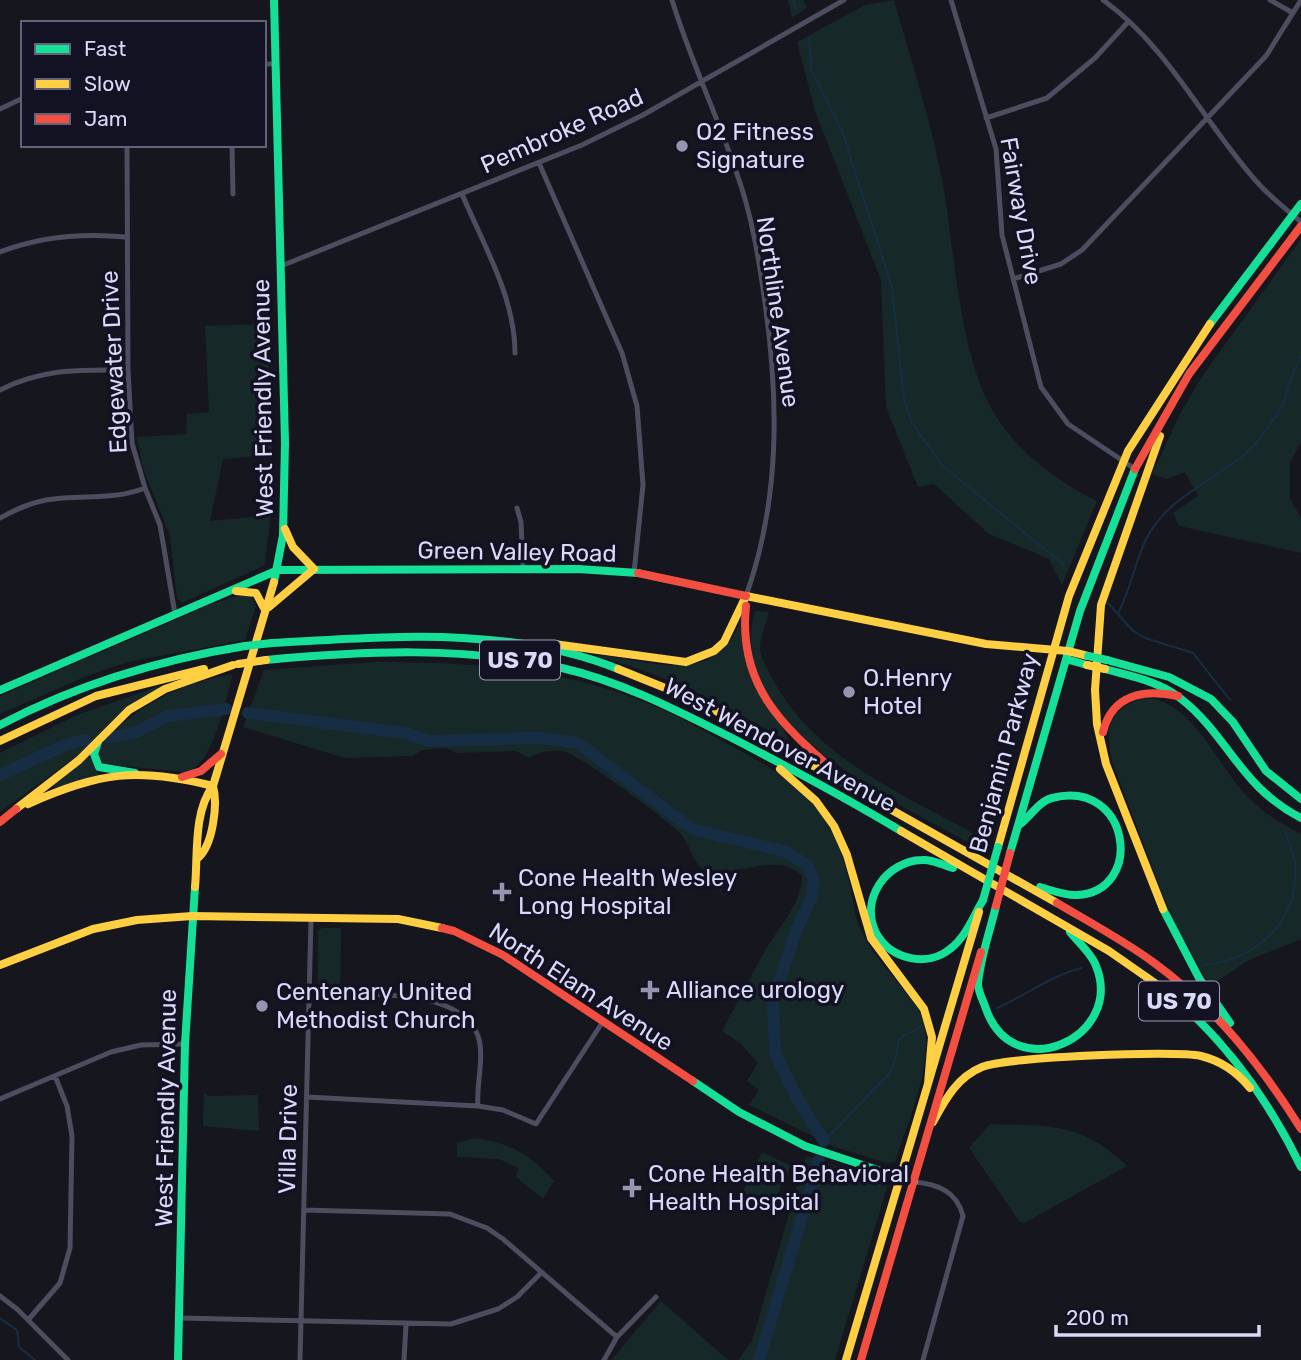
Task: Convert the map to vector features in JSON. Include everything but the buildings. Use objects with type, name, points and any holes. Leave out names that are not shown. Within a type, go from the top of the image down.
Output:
[{"type":"main road","name":"West Friendly Avenue","points":[[178,1360],[185,1044],[198,858],[196,849],[206,794],[213,786],[278,570],[284,523],[274,0]]},
{"type":"main road","name":"Benjamin Parkway","points":[[846,1360],[983,900],[1069,596],[1123,462],[1193,347],[1301,204]]},
{"type":"main road","name":"Benjamin Parkway","points":[[861,1360],[990,928],[1067,655],[1098,559],[1135,468],[1195,364],[1301,224]]},
{"type":"main road","points":[[1172,404],[1101,605],[1098,628],[1097,721],[1105,760],[1168,924],[1185,960],[1243,1044]]},
{"type":"main road","points":[[266,612],[289,587],[314,569],[293,547],[284,523]]},
{"type":"main road","name":"Green Valley Road","points":[[0,690],[278,570],[523,568],[634,573],[986,644],[1051,652],[1177,678],[1204,694],[1233,721],[1257,761],[1301,799]]},
{"type":"main road","points":[[230,591],[256,593],[262,599],[266,612]]},
{"type":"main road","points":[[514,642],[545,643],[686,662],[714,651],[724,642],[746,596]]},
{"type":"main road","points":[[746,596],[744,644],[766,699],[803,745],[850,783]]},
{"type":"main road","name":"West Wendover Avenue","points":[[0,725],[39,703],[126,671],[245,646],[272,643],[407,636],[514,642],[608,665],[667,687],[850,783],[1026,883],[1153,962],[1243,1044],[1272,1082],[1301,1129]]},
{"type":"main road","name":"West Wendover Avenue","points":[[0,740],[54,714],[115,690],[183,672],[266,660],[422,652],[531,662],[594,676],[697,717],[1112,951],[1180,1002],[1237,1060],[1272,1112],[1301,1167]]},
{"type":"main road","points":[[0,822],[98,742],[129,710],[148,698],[236,665]]},
{"type":"main road","name":"Green Valley Road","points":[[1106,665],[1178,696],[1202,718],[1252,786],[1268,801],[1301,818]]},
{"type":"main road","points":[[1105,760],[1104,725],[1115,705],[1130,696],[1150,691],[1178,696]]},
{"type":"main road","points":[[0,718],[39,703]]},
{"type":"main road","points":[[98,742],[93,754],[99,767],[178,778],[213,786]]},
{"type":"main road","points":[[755,750],[809,793],[840,836],[869,935],[928,1018],[932,1049],[928,1084]]},
{"type":"main road","points":[[178,778],[201,771],[223,752]]},
{"type":"main road","points":[[16,809],[70,786],[135,773]]},
{"type":"main road","points":[[1018,825],[1051,799],[1067,795],[1081,796],[1093,799],[1111,813],[1123,846],[1118,872],[1099,891],[1076,896],[1062,895],[1026,883]]},
{"type":"main road","points":[[983,900],[956,945],[942,955],[926,960],[906,958],[891,949],[880,937],[872,919],[872,900],[879,881],[892,867],[906,860],[936,860],[984,881]]},
{"type":"main road","name":"North Elam Avenue","points":[[0,965],[93,929],[137,920],[192,916],[398,919],[454,931],[503,955],[602,1023],[757,1122],[805,1146],[914,1182]]},
{"type":"main road","points":[[990,928],[978,986],[982,1010],[991,1028],[1009,1044],[1042,1052],[1070,1044],[1087,1030],[1094,1019],[1102,991],[1101,973],[1093,957],[1057,922]]},
{"type":"main road","points":[[933,1122],[957,1080],[982,1066],[1181,1053],[1209,1056],[1221,1062],[1235,1072],[1272,1112]]},
{"type":"street","name":"Northline Avenue","points":[[672,0],[700,82],[735,167],[754,235],[774,375],[776,412],[772,486],[754,573],[746,596]]},
{"type":"street","name":"Pembroke Road","points":[[281,266],[539,163],[634,120],[844,0]]},
{"type":"street","name":"Fairway Drive","points":[[951,0],[999,166],[1002,235],[1041,387],[1068,424],[1135,468]]},
{"type":"street","points":[[1103,0],[1169,65],[1255,181],[1301,224]]},
{"type":"street","points":[[1270,0],[1293,13]]},
{"type":"street","points":[[1013,279],[1061,264],[1082,250],[1266,57],[1301,0]]},
{"type":"street","points":[[986,118],[1047,98],[1095,58],[1128,22]]},
{"type":"street","points":[[266,64],[276,64]]},
{"type":"street","points":[[0,109],[21,98]]},
{"type":"street","name":"Edgewater Drive","points":[[127,147],[128,370],[132,443],[145,488],[160,525],[175,614]]},
{"type":"street","points":[[232,147],[233,194]]},
{"type":"street","points":[[539,163],[622,353],[637,406],[643,485],[634,573]]},
{"type":"street","points":[[462,194],[497,274],[513,329],[515,353]]},
{"type":"street","points":[[0,252],[29,241],[94,234],[126,237]]},
{"type":"street","points":[[0,390],[27,376],[68,370],[128,370]]},
{"type":"street","points":[[0,518],[21,507],[48,500],[119,496],[145,488]]},
{"type":"street","points":[[517,508],[521,522],[523,568]]},
{"type":"street","name":"Villa Drive","points":[[300,1360],[311,919]]},
{"type":"street","points":[[309,995],[406,996],[428,1000],[454,1011],[470,1023],[479,1042],[478,1105]]},
{"type":"street","points":[[307,1097],[478,1105],[503,1110],[536,1124],[602,1023]]},
{"type":"street","points":[[0,1099],[111,1052],[141,1045],[185,1044]]},
{"type":"street","points":[[28,1320],[60,1283],[70,1248],[72,1136],[67,1106],[55,1076]]},
{"type":"street","points":[[914,1182],[946,1190],[958,1202],[963,1216],[923,1360]]},
{"type":"street","points":[[304,1210],[450,1214],[487,1228],[617,1337]]},
{"type":"street","points":[[180,1318],[451,1324],[490,1312],[517,1297],[541,1273]]},
{"type":"street","points":[[0,1296],[68,1360]]},
{"type":"street","points":[[604,1360],[617,1337],[656,1297]]},
{"type":"street","points":[[404,1360],[405,1325]]},
{"type":"green space","points":[[788,0],[804,0],[807,8],[792,17]]},
{"type":"green space","points":[[894,0],[933,139],[943,185],[963,322],[986,398],[1006,431],[1033,459],[1064,482],[1097,501],[1062,585],[1049,559],[989,534],[934,484],[918,487],[886,407],[881,280],[815,111],[797,42],[865,5]]},
{"type":"green space","points":[[1301,239],[1301,443],[1290,462],[1290,499],[1301,518],[1301,553],[1179,526],[1173,513],[1198,496],[1185,472],[1166,479],[1152,474],[1181,412],[1203,375]]},
{"type":"green space","points":[[267,324],[272,455],[223,459],[210,521],[251,517],[259,505],[272,504],[265,565],[182,603],[177,598],[170,536],[143,468],[137,437],[186,434],[187,414],[209,412],[205,326]]},
{"type":"green space","points":[[244,594],[250,595],[256,606],[245,640],[128,662],[89,675],[0,714],[0,696],[209,605]]},
{"type":"green space","points":[[755,611],[769,612],[762,635],[762,658],[793,711],[816,735],[869,776],[987,841],[984,851],[869,786],[828,758],[792,726],[766,691],[752,653]]},
{"type":"green space","points":[[741,619],[742,642],[790,743],[671,681],[594,656],[657,664],[691,664],[720,652],[732,638]]},
{"type":"green space","points":[[376,662],[482,666],[551,675],[585,683],[674,715],[737,749],[796,786],[815,806],[832,832],[847,872],[856,917],[865,939],[915,1005],[923,1021],[926,1040],[921,1082],[895,1162],[887,1163],[835,1147],[749,1105],[759,1090],[747,1081],[758,1063],[740,1043],[722,1031],[766,949],[794,905],[802,876],[794,870],[785,866],[766,865],[724,872],[715,870],[711,876],[695,860],[680,833],[672,826],[605,776],[566,752],[547,752],[529,758],[516,751],[458,753],[446,748],[422,750],[413,756],[345,758],[243,727],[264,670]]},
{"type":"green space","points":[[233,674],[210,746],[195,768],[185,772],[103,764],[98,752],[101,745],[129,718],[177,690]]},
{"type":"green space","points":[[168,683],[118,715],[81,753],[0,812],[0,753],[77,715]]},
{"type":"green space","points":[[1143,698],[1161,701],[1176,709],[1191,722],[1251,800],[1269,815],[1301,834],[1301,939],[1249,960],[1210,986],[1172,919],[1112,761],[1109,739],[1112,722],[1122,708]]},
{"type":"green space","points":[[89,756],[100,776],[54,788],[53,786]]},
{"type":"green space","points":[[322,928],[341,928],[340,988],[322,988],[318,984],[318,931]]},
{"type":"green space","points":[[204,1093],[209,1096],[258,1095],[259,1131],[203,1126]]},
{"type":"green space","points":[[990,1124],[1064,1129],[1095,1141],[1127,1166],[1024,1223],[1019,1221],[969,1148]]},
{"type":"green space","points":[[474,1138],[508,1146],[537,1163],[554,1181],[543,1199],[516,1177],[519,1168],[499,1159],[457,1157],[457,1143]]},
{"type":"green space","points":[[762,1152],[791,1166],[770,1210],[741,1195]]},
{"type":"green space","points":[[806,1156],[888,1184],[835,1360],[738,1360],[752,1341]]},
{"type":"green space","points":[[661,1301],[728,1360],[611,1360]]},
{"type":"waterway","points":[[793,0],[796,9]]},
{"type":"waterway","points":[[809,38],[811,69],[842,131],[892,287],[904,399],[912,423],[943,466],[1064,565]]},
{"type":"waterway","points":[[1118,613],[1145,542],[1158,521],[1189,493],[1236,461],[1256,442],[1281,406],[1301,356]]},
{"type":"waterway","points":[[1108,603],[1132,630],[1145,638],[1193,653],[1230,700]]},
{"type":"waterway","points":[[109,738],[137,732],[167,716],[226,709]]},
{"type":"waterway","points":[[248,713],[406,733],[429,741],[538,738],[578,743],[692,829],[787,852],[808,866],[814,881],[811,898],[797,928],[773,1000],[775,1053],[797,1098],[824,1141]]},
{"type":"waterway","points":[[0,775],[65,745],[85,740]]},
{"type":"waterway","points":[[1203,965],[1241,955],[1272,933],[1283,919],[1291,902],[1295,883],[1295,862],[1285,831]]},
{"type":"waterway","points":[[997,1008],[1081,968]]},
{"type":"waterway","points":[[824,1141],[889,1074],[895,1061],[899,1039],[922,1026]]},
{"type":"waterway","points":[[759,1360],[819,1160]]},
{"type":"waterway","points":[[0,1318],[17,1330],[19,1347],[35,1360]]},
{"type":"traffic: fast","points":[[274,0],[285,443],[283,535],[274,582]]},
{"type":"traffic: fast","points":[[1210,324],[1301,204]]},
{"type":"traffic: fast","points":[[1010,853],[1080,611],[1135,469]]},
{"type":"traffic: fast","points":[[0,690],[278,570],[578,569],[638,573]]},
{"type":"traffic: fast","points":[[272,643],[403,637],[491,640],[577,655],[618,669]]},
{"type":"traffic: fast","points":[[245,646],[272,643]]},
{"type":"traffic: fast","points":[[0,725],[59,697],[119,675],[181,658],[245,646]]},
{"type":"traffic: fast","points":[[266,660],[340,654],[452,653],[525,661],[585,674],[650,698],[692,718],[797,772],[901,831]]},
{"type":"traffic: fast","points":[[1088,656],[1107,660]]},
{"type":"traffic: fast","points":[[1066,659],[1087,665]]},
{"type":"traffic: fast","points":[[1107,660],[1169,677],[1211,699],[1233,722],[1266,771],[1301,799]]},
{"type":"traffic: fast","points":[[1105,669],[1154,683],[1180,698],[1197,713],[1263,791],[1301,818]]},
{"type":"traffic: fast","points":[[98,742],[94,754],[99,767],[135,773]]},
{"type":"traffic: fast","points":[[1019,825],[1047,800],[1079,796],[1099,804],[1113,819],[1120,838],[1120,858],[1113,876],[1099,889],[1073,895],[1040,887]]},
{"type":"traffic: fast","points":[[983,900],[998,847]]},
{"type":"traffic: fast","points":[[953,868],[922,860],[909,862],[888,875],[874,895],[871,907],[876,933],[882,942],[890,949],[910,958],[941,955],[960,939],[983,900]]},
{"type":"traffic: fast","points":[[178,1360],[185,1044],[195,887]]},
{"type":"traffic: fast","points":[[996,906],[978,987],[986,1009],[1000,1033],[1019,1046],[1041,1049],[1062,1044],[1081,1032],[1095,1014],[1101,991],[1096,966],[1070,932]]},
{"type":"traffic: fast","points":[[1163,909],[1199,978],[1230,1023]]},
{"type":"traffic: fast","points":[[1165,990],[1206,1028],[1243,1071],[1274,1117],[1301,1167]]},
{"type":"traffic: fast","points":[[693,1081],[739,1112],[805,1146],[914,1182]]},
{"type":"traffic: slow","points":[[998,847],[1069,596],[1128,451],[1210,324]]},
{"type":"traffic: slow","points":[[1160,436],[1101,605],[1095,690],[1097,724],[1106,764],[1163,909]]},
{"type":"traffic: slow","points":[[285,529],[293,547],[314,569]]},
{"type":"traffic: slow","points":[[269,607],[314,569]]},
{"type":"traffic: slow","points":[[195,887],[202,808],[213,786],[274,582]]},
{"type":"traffic: slow","points":[[236,591],[256,593],[265,610]]},
{"type":"traffic: slow","points":[[746,596],[986,644],[1068,651]]},
{"type":"traffic: slow","points":[[554,644],[686,662],[714,651],[724,642],[746,596]]},
{"type":"traffic: slow","points":[[1068,651],[1088,656]]},
{"type":"traffic: slow","points":[[238,664],[266,660]]},
{"type":"traffic: slow","points":[[16,809],[79,760],[129,710],[165,689],[233,665]]},
{"type":"traffic: slow","points":[[1087,665],[1105,669]]},
{"type":"traffic: slow","points":[[0,741],[96,696],[204,669]]},
{"type":"traffic: slow","points":[[618,669],[700,702],[1057,903]]},
{"type":"traffic: slow","points":[[780,769],[816,801],[834,826],[847,855],[871,938],[924,1009],[932,1037],[928,1084]]},
{"type":"traffic: slow","points":[[28,804],[77,785],[119,776],[162,776],[213,786]]},
{"type":"traffic: slow","points":[[198,858],[211,834],[215,803],[213,786]]},
{"type":"traffic: slow","points":[[901,831],[1109,951],[1165,990]]},
{"type":"traffic: slow","points":[[846,1360],[979,912]]},
{"type":"traffic: slow","points":[[0,965],[93,929],[137,920],[192,916],[398,919],[442,928]]},
{"type":"traffic: slow","points":[[933,1122],[953,1090],[973,1071],[997,1063],[1022,1060],[1127,1054],[1185,1054],[1216,1061],[1229,1068],[1250,1088]]},
{"type":"traffic: jam","points":[[1135,469],[1189,374],[1301,226]]},
{"type":"traffic: jam","points":[[638,573],[746,596]]},
{"type":"traffic: jam","points":[[746,606],[745,634],[749,659],[757,681],[781,720],[837,773]]},
{"type":"traffic: jam","points":[[1103,732],[1114,709],[1131,697],[1153,693],[1178,696]]},
{"type":"traffic: jam","points":[[182,777],[201,771],[221,754]]},
{"type":"traffic: jam","points":[[0,822],[16,809]]},
{"type":"traffic: jam","points":[[996,906],[1010,853]]},
{"type":"traffic: jam","points":[[1057,903],[1142,954],[1197,998],[1253,1060],[1301,1129]]},
{"type":"traffic: jam","points":[[442,928],[454,931],[503,955],[693,1081]]},
{"type":"traffic: jam","points":[[861,1360],[981,952]]},
{"type":"place","name":"O2 Fitness Signature","points":[[682,146]]},
{"type":"place","name":"O.Henry Hotel","points":[[849,692]]},
{"type":"place","name":"Cone Health Wesley Long Hospital","points":[[502,892]]},
{"type":"place","name":"Alliance urology","points":[[650,990]]},
{"type":"place","name":"Centenary United Methodist Church","points":[[262,1006]]},
{"type":"place","name":"Cone Health Behavioral Health Hospital","points":[[632,1188]]}]
